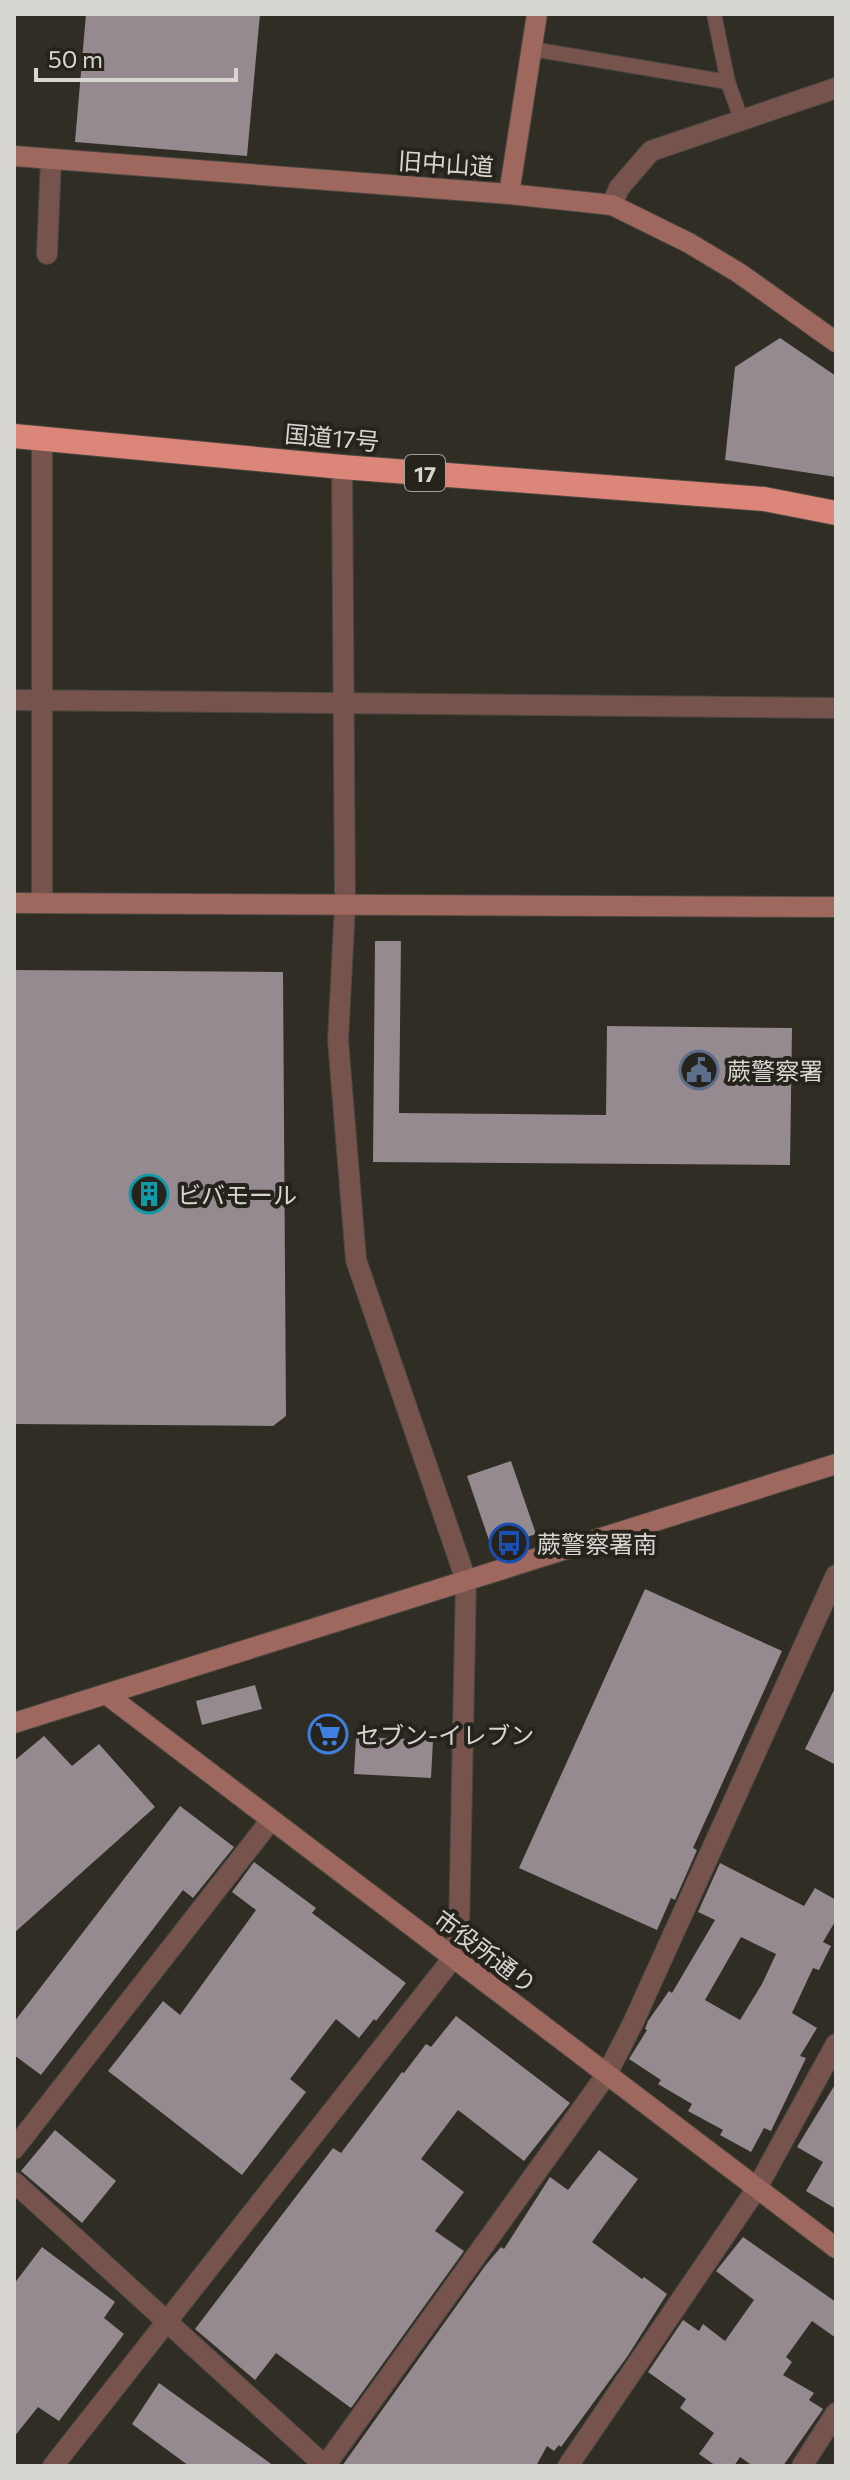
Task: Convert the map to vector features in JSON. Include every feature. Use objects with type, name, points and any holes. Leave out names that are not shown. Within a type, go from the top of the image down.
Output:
[{"type":"highway","name":"国道17号","points":[[14,436],[342,467],[734,496],[836,513]]},
{"type":"street","points":[[509,194],[537,14]]},
{"type":"street","points":[[612,205],[619,188],[651,151],[835,90]]},
{"type":"street","name":"旧中山道","points":[[14,156],[509,194],[612,205],[689,243],[739,273],[836,342]]},
{"type":"street","points":[[47,254],[51,159]]},
{"type":"street","points":[[42,438],[42,903]]},
{"type":"street","points":[[53,2466],[453,1958],[459,1932],[466,1580],[356,1260],[338,1040],[345,906],[342,467]]},
{"type":"street","points":[[14,700],[836,708]]},
{"type":"street","points":[[14,903],[836,907]]},
{"type":"street","points":[[14,1723],[836,1464]]},
{"type":"street","points":[[14,2182],[325,2466],[607,2074],[836,1575]]},
{"type":"street","name":"市役所通り","points":[[106,1694],[836,2248]]},
{"type":"street","points":[[14,2149],[271,1820]]},
{"type":"street","points":[[568,2466],[757,2188],[836,2044]]},
{"type":"street","points":[[802,2466],[836,2413]]},
{"type":"lane","points":[[714,14],[728,82],[742,122]]},
{"type":"lane","points":[[532,49],[728,82]]},
{"type":"building","points":[[86,14],[260,14],[247,156],[75,142]]},
{"type":"building","points":[[780,338],[836,376],[836,477],[725,460],[735,367]]},
{"type":"building","name":"蕨警察署","points":[[375,941],[401,941],[399,1113],[606,1115],[607,1026],[792,1028],[790,1165],[373,1162]]},
{"type":"building","name":"ビバモール","points":[[14,970],[283,972],[286,1416],[273,1426],[14,1424]]},
{"type":"building","points":[[511,1461],[536,1534],[492,1549],[467,1476]]},
{"type":"building","points":[[645,1589],[782,1651],[693,1848],[697,1850],[675,1900],[671,1898],[657,1930],[519,1868]]},
{"type":"building","points":[[255,1685],[262,1709],[202,1725],[196,1701]]},
{"type":"building","points":[[836,1686],[836,1765],[805,1749]]},
{"type":"building","points":[[44,1736],[72,1766],[99,1744],[155,1807],[14,1933],[14,1761]]},
{"type":"building","points":[[356,1737],[433,1740],[431,1778],[354,1774]]},
{"type":"building","points":[[180,1806],[234,1847],[193,1898],[183,1890],[41,2075],[14,2055],[14,2022]]},
{"type":"building","points":[[254,1862],[316,1908],[312,1913],[406,1983],[359,2038],[336,2019],[290,2079],[306,2092],[242,2175],[108,2071],[163,2001],[180,2015],[256,1910],[232,1892]]},
{"type":"building","points":[[720,1863],[804,1906],[815,1888],[836,1900],[836,1920],[823,1942],[831,1946],[819,1970],[813,1968],[792,2013],[817,2028],[800,2056],[806,2058],[771,2131],[764,2128],[751,2152],[720,2135],[723,2130],[688,2111],[692,2104],[658,2084],[661,2080],[629,2059],[647,2030],[648,2021],[669,1991],[672,1993],[715,1920],[698,1912]],"holes":[[[741,1937],[776,1954],[740,2020],[705,2000]]]},
{"type":"building","points":[[456,2016],[570,2103],[524,2161],[458,2110],[421,2159],[464,2192],[435,2231],[464,2251],[351,2408],[276,2353],[255,2380],[195,2329],[333,2148],[341,2153],[402,2072],[426,2044],[431,2047]]},
{"type":"building","points":[[836,2083],[836,2209],[806,2191],[823,2162],[797,2147]]},
{"type":"building","points":[[55,2130],[116,2181],[82,2223],[21,2171]]},
{"type":"building","points":[[599,2150],[638,2179],[592,2242],[667,2294],[627,2357],[561,2447],[559,2445],[554,2451],[547,2446],[536,2466],[342,2466],[485,2266],[501,2247],[504,2249],[550,2177],[568,2190]]},
{"type":"building","points":[[743,2237],[836,2302],[836,2338],[812,2321],[786,2357],[792,2362],[783,2375],[814,2393],[809,2400],[823,2409],[783,2466],[753,2466],[740,2457],[734,2466],[716,2466],[699,2454],[714,2433],[680,2408],[686,2399],[648,2372],[683,2320],[699,2331],[703,2324],[725,2341],[754,2300],[716,2271]]},
{"type":"building","points":[[42,2247],[115,2302],[104,2318],[124,2334],[59,2421],[38,2407],[14,2437],[14,2284]]},
{"type":"building","points":[[159,2383],[274,2466],[189,2466],[132,2424]]},
{"type":"place","name":"蕨警察署","points":[[699,1070]]},
{"type":"place","name":"ビバモール","points":[[149,1194]]},
{"type":"place","name":"蕨警察署南","points":[[509,1543]]},
{"type":"place","name":"セブン-イレブン","points":[[328,1734]]}]
